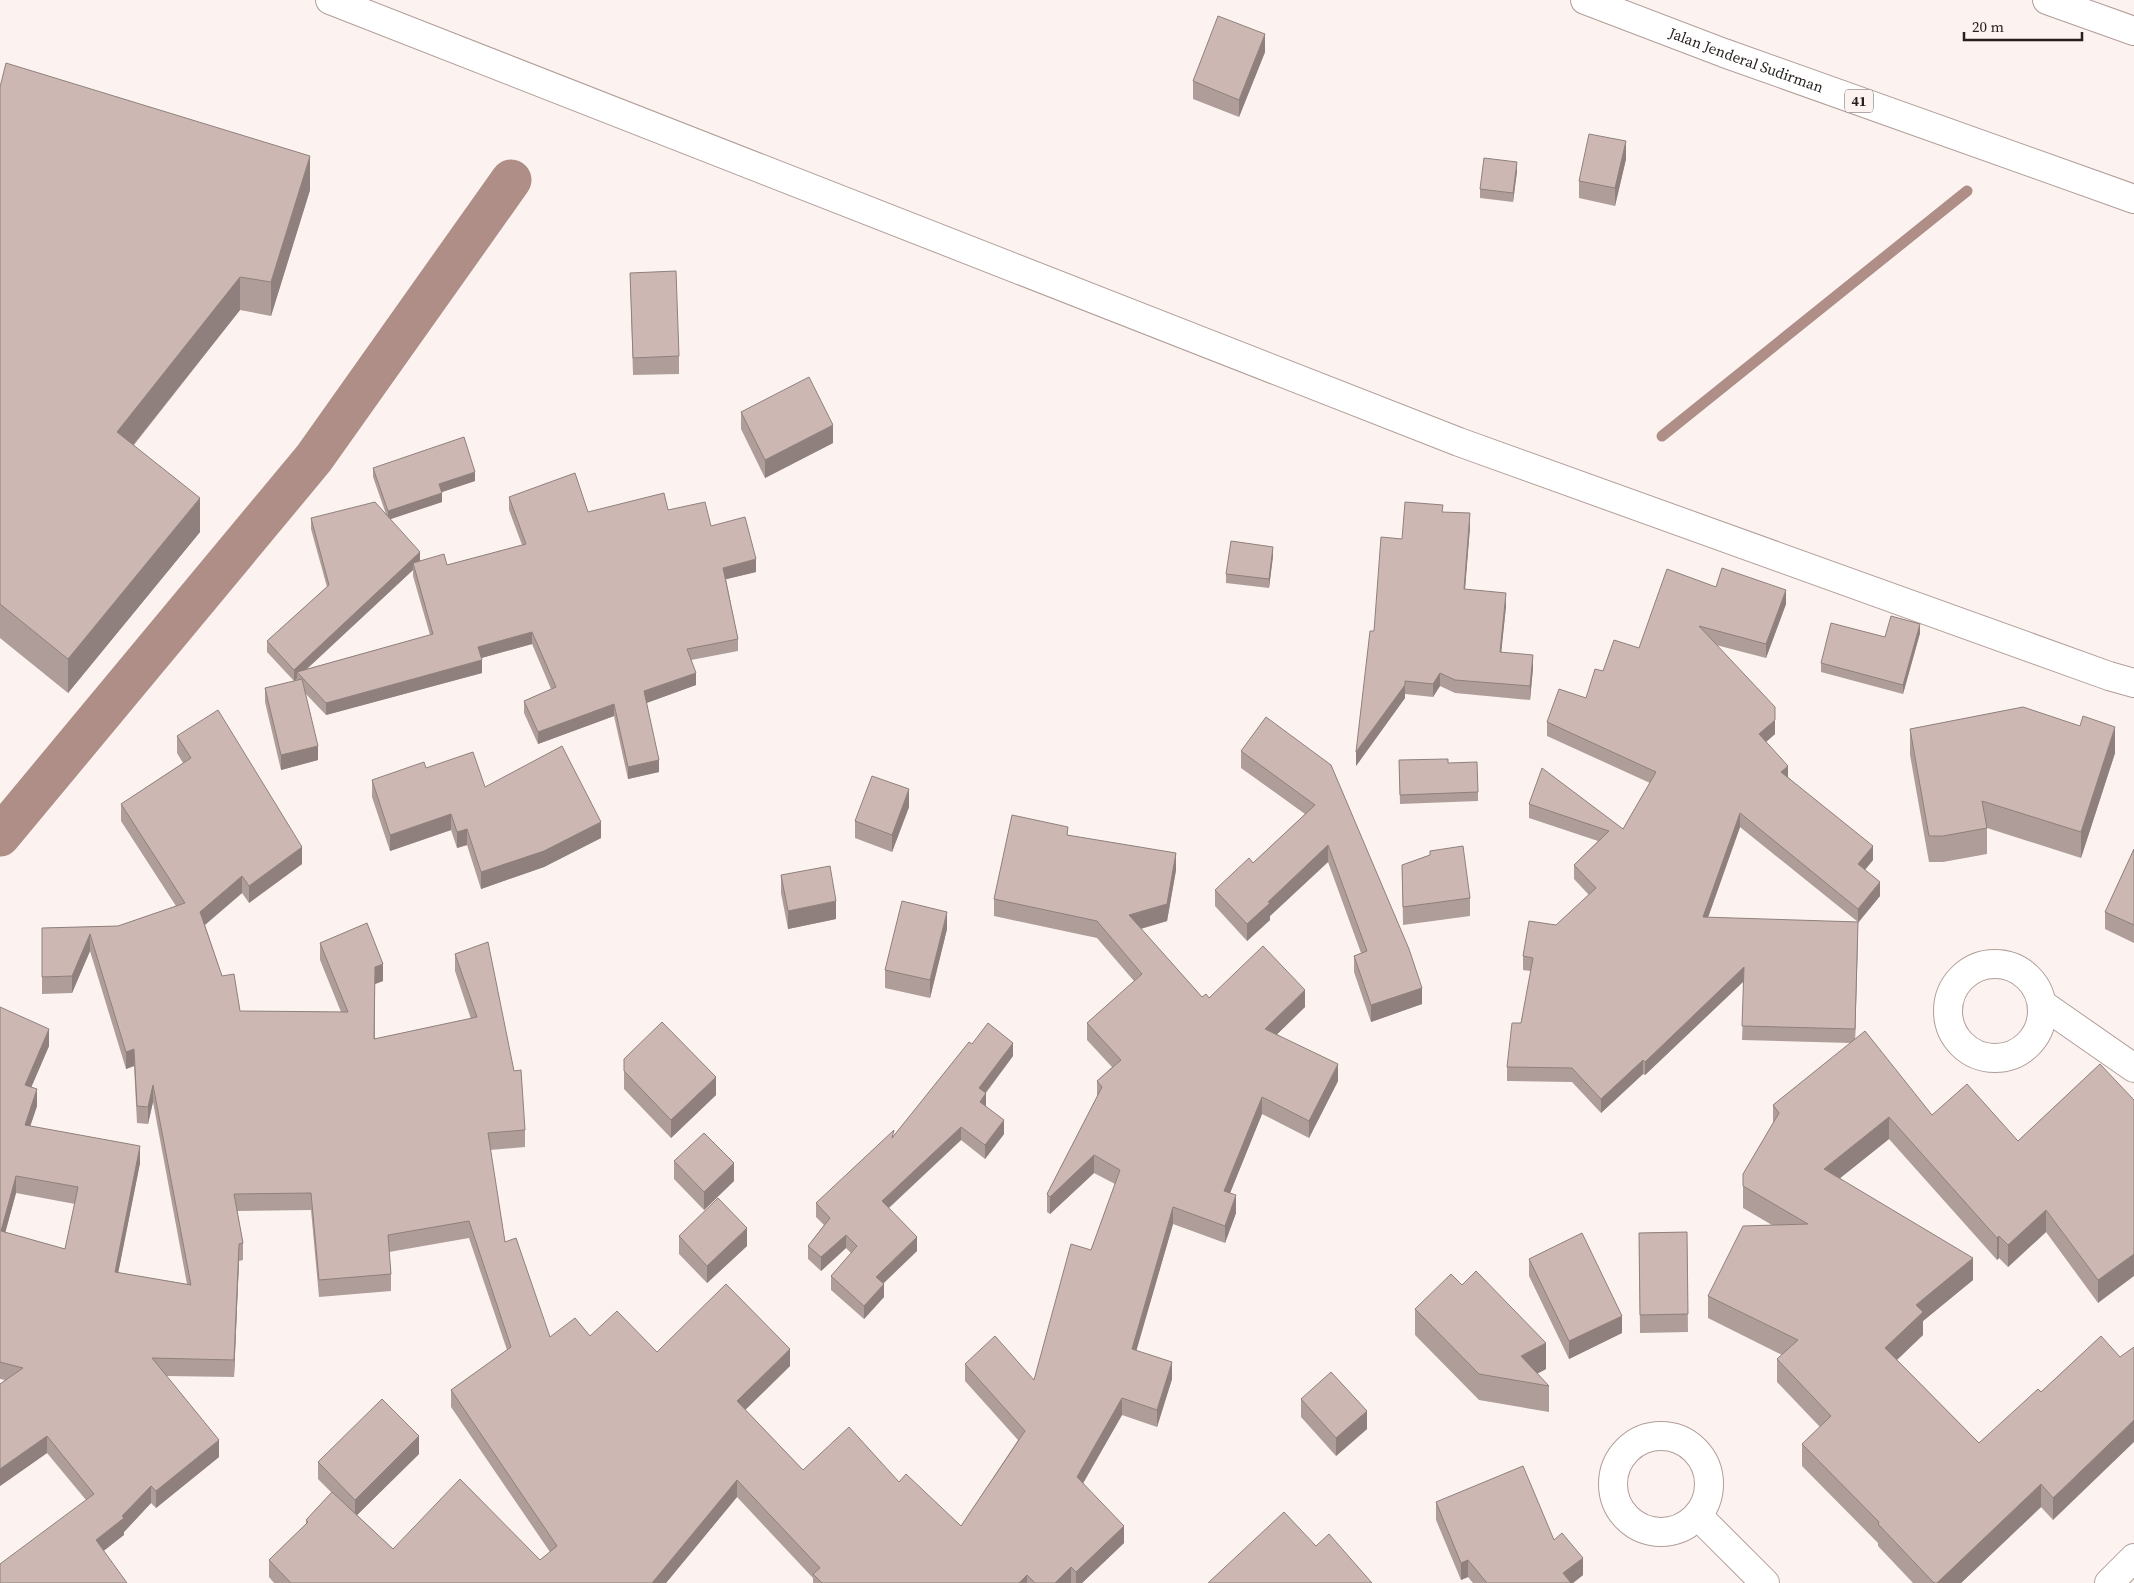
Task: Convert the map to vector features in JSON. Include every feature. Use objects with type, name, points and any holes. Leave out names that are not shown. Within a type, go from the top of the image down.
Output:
[{"type":"main road","points":[[330,0],[1458,442],[2109,676],[2134,683]]},
{"type":"main road","name":"Jalan Jenderal Sudirman","points":[[1585,0],[1724,52],[2134,199]]},
{"type":"main road","points":[[2046,0],[2134,31]]},
{"type":"main road","points":[[2042,1004],[2134,1068]]},
{"type":"main road","points":[[1698,1516],[1765,1583]]},
{"type":"main road","points":[[2109,1583],[2134,1558]]},
{"type":"building","points":[[1218,16],[1265,34],[1239,100],[1193,81]]},
{"type":"building","points":[[6,63],[310,156],[271,282],[240,277],[117,432],[200,498],[68,659],[0,604],[0,87]]},
{"type":"building","points":[[1589,134],[1626,141],[1615,188],[1579,181]]},
{"type":"building","points":[[1484,158],[1517,162],[1513,193],[1480,189]]},
{"type":"building","points":[[676,271],[679,356],[633,358],[630,273]]},
{"type":"building","points":[[809,377],[833,425],[765,460],[741,412]]},
{"type":"building","points":[[464,437],[475,472],[439,484],[442,493],[388,511],[373,468]]},
{"type":"building","points":[[575,473],[588,512],[664,493],[668,510],[705,502],[711,526],[745,517],[756,559],[723,568],[738,639],[687,649],[696,673],[644,691],[659,760],[628,767],[614,704],[538,732],[524,701],[556,687],[532,632],[478,647],[482,660],[326,703],[297,672],[433,634],[413,563],[444,554],[447,565],[526,544],[509,497]]},
{"type":"building","points":[[375,502],[420,552],[294,670],[267,641],[329,585],[311,518]]},
{"type":"building","points":[[1405,502],[1443,505],[1442,512],[1470,513],[1464,589],[1506,593],[1500,652],[1533,655],[1530,686],[1455,680],[1440,673],[1433,684],[1405,681],[1405,685],[1356,752],[1370,631],[1374,631],[1381,537],[1402,539]]},
{"type":"building","points":[[1231,541],[1273,547],[1269,579],[1226,574]]},
{"type":"building","points":[[1722,568],[1786,590],[1766,644],[1699,626],[1775,707],[1775,720],[1759,734],[1788,766],[1781,772],[1873,846],[1858,864],[1880,882],[1858,909],[1740,813],[1703,917],[1858,922],[1855,1029],[1742,1026],[1744,967],[1645,1062],[1643,1060],[1601,1099],[1572,1068],[1507,1067],[1512,1023],[1521,1023],[1533,958],[1523,956],[1529,921],[1556,925],[1596,888],[1574,865],[1609,831],[1529,804],[1542,768],[1623,829],[1656,772],[1547,722],[1559,689],[1586,698],[1595,669],[1603,671],[1614,640],[1639,648],[1667,569],[1716,587]]},
{"type":"building","points":[[1891,616],[1920,624],[1903,685],[1821,663],[1831,623],[1885,637]]},
{"type":"building","points":[[302,679],[318,746],[281,755],[265,688]]},
{"type":"building","points":[[2023,707],[2080,726],[2083,716],[2115,727],[2081,832],[1982,801],[1987,828],[1943,836],[1929,836],[1910,729]]},
{"type":"building","points":[[218,710],[302,847],[249,886],[242,876],[200,912],[222,976],[234,974],[240,1011],[348,1012],[320,943],[367,923],[383,964],[375,967],[374,1039],[477,1017],[455,954],[488,942],[514,1071],[521,1070],[525,1130],[488,1133],[505,1242],[516,1238],[550,1337],[575,1318],[590,1336],[617,1311],[657,1352],[726,1284],[790,1349],[737,1401],[803,1470],[849,1427],[899,1482],[906,1474],[961,1526],[1025,1431],[965,1364],[995,1336],[1034,1380],[1071,1244],[1091,1250],[1120,1170],[1094,1155],[1050,1197],[1047,1194],[1102,1087],[1097,1081],[1121,1060],[1087,1023],[1142,974],[1097,921],[994,899],[1012,815],[1068,827],[1067,835],[1176,853],[1167,904],[1129,915],[1202,997],[1206,994],[1209,998],[1263,946],[1305,990],[1265,1029],[1338,1064],[1309,1121],[1262,1097],[1224,1191],[1236,1195],[1225,1226],[1173,1207],[1132,1349],[1172,1362],[1157,1410],[1122,1398],[1077,1477],[1124,1526],[1076,1572],[1071,1567],[1055,1583],[1035,1583],[1027,1575],[1019,1583],[822,1583],[813,1574],[820,1568],[737,1480],[652,1583],[291,1583],[269,1560],[308,1522],[306,1520],[332,1492],[393,1549],[460,1479],[540,1560],[557,1546],[451,1390],[511,1347],[469,1221],[388,1235],[391,1274],[319,1280],[311,1193],[234,1194],[243,1243],[239,1244],[234,1360],[152,1358],[219,1440],[156,1491],[151,1486],[122,1516],[124,1518],[96,1540],[127,1583],[0,1583],[0,1564],[94,1494],[47,1436],[0,1469],[0,1384],[23,1368],[0,1362],[0,1007],[49,1029],[25,1085],[37,1089],[25,1125],[140,1146],[115,1272],[191,1285],[153,1085],[148,1107],[137,1106],[134,1049],[126,1052],[90,934],[72,976],[42,977],[42,928],[118,926],[185,903],[121,804],[191,758],[177,736]],"holes":[[[16,1176],[78,1187],[65,1249],[1,1231]]]},
{"type":"building","points":[[1266,717],[1331,765],[1409,949],[1422,988],[1371,1005],[1354,956],[1367,951],[1328,845],[1247,924],[1215,890],[1249,858],[1253,863],[1315,805],[1241,751]]},
{"type":"building","points":[[562,746],[601,822],[544,851],[481,872],[467,829],[457,832],[451,814],[390,835],[372,780],[424,762],[426,768],[473,752],[485,787]]},
{"type":"building","points":[[1448,759],[1448,763],[1477,762],[1478,792],[1400,795],[1399,760]]},
{"type":"building","points":[[872,776],[909,789],[892,835],[855,821]]},
{"type":"building","points":[[1463,846],[1470,898],[1403,907],[1402,865],[1430,855],[1430,851]]},
{"type":"building","points":[[2134,849],[2134,925],[2105,912]]},
{"type":"building","points":[[830,866],[836,901],[788,911],[781,875]]},
{"type":"building","points":[[902,901],[947,912],[930,980],[885,970]]},
{"type":"building","points":[[662,1022],[716,1077],[671,1120],[624,1071],[624,1059]]},
{"type":"building","points":[[988,1023],[1013,1043],[979,1088],[986,1093],[980,1102],[1004,1120],[985,1145],[961,1127],[882,1201],[917,1237],[876,1277],[884,1284],[864,1306],[831,1276],[857,1246],[846,1235],[821,1257],[808,1246],[830,1218],[816,1203],[894,1130],[892,1138],[969,1042],[972,1044]]},
{"type":"building","points":[[1865,1031],[1932,1115],[1967,1084],[2018,1141],[2100,1064],[2134,1100],[2134,1254],[2098,1280],[2046,1210],[2008,1245],[1999,1236],[1997,1238],[1889,1117],[1824,1169],[1973,1258],[1916,1305],[1923,1312],[1885,1348],[1979,1443],[2038,1389],[2041,1392],[2101,1336],[2120,1357],[2134,1347],[2134,1420],[2053,1498],[2041,1484],[1937,1583],[1934,1583],[1878,1524],[1879,1522],[1802,1444],[1831,1416],[1777,1359],[1798,1340],[1708,1296],[1743,1226],[1808,1224],[1743,1186],[1743,1174],[1779,1113],[1773,1105]]},
{"type":"building","points":[[704,1133],[734,1163],[704,1192],[674,1161]]},
{"type":"building","points":[[718,1198],[747,1228],[707,1266],[679,1236]]},
{"type":"building","points":[[1687,1232],[1688,1314],[1640,1315],[1639,1233]]},
{"type":"building","points":[[1582,1233],[1622,1316],[1569,1341],[1529,1259]]},
{"type":"building","points":[[1476,1271],[1546,1343],[1521,1356],[1549,1386],[1479,1374],[1415,1309],[1451,1274],[1462,1285]]},
{"type":"building","points":[[1331,1372],[1367,1411],[1336,1438],[1301,1399]]},
{"type":"building","points":[[382,1399],[419,1436],[355,1500],[318,1462]]},
{"type":"building","points":[[1523,1466],[1554,1540],[1562,1533],[1583,1558],[1563,1573],[1571,1583],[1487,1583],[1468,1560],[1461,1563],[1436,1502]]},
{"type":"building","points":[[1284,1512],[1316,1546],[1329,1534],[1372,1583],[1208,1583]]},
{"type":"waterway","points":[[0,836],[314,458],[511,180]]},
{"type":"waterway","points":[[1662,436],[1967,191]]}]
